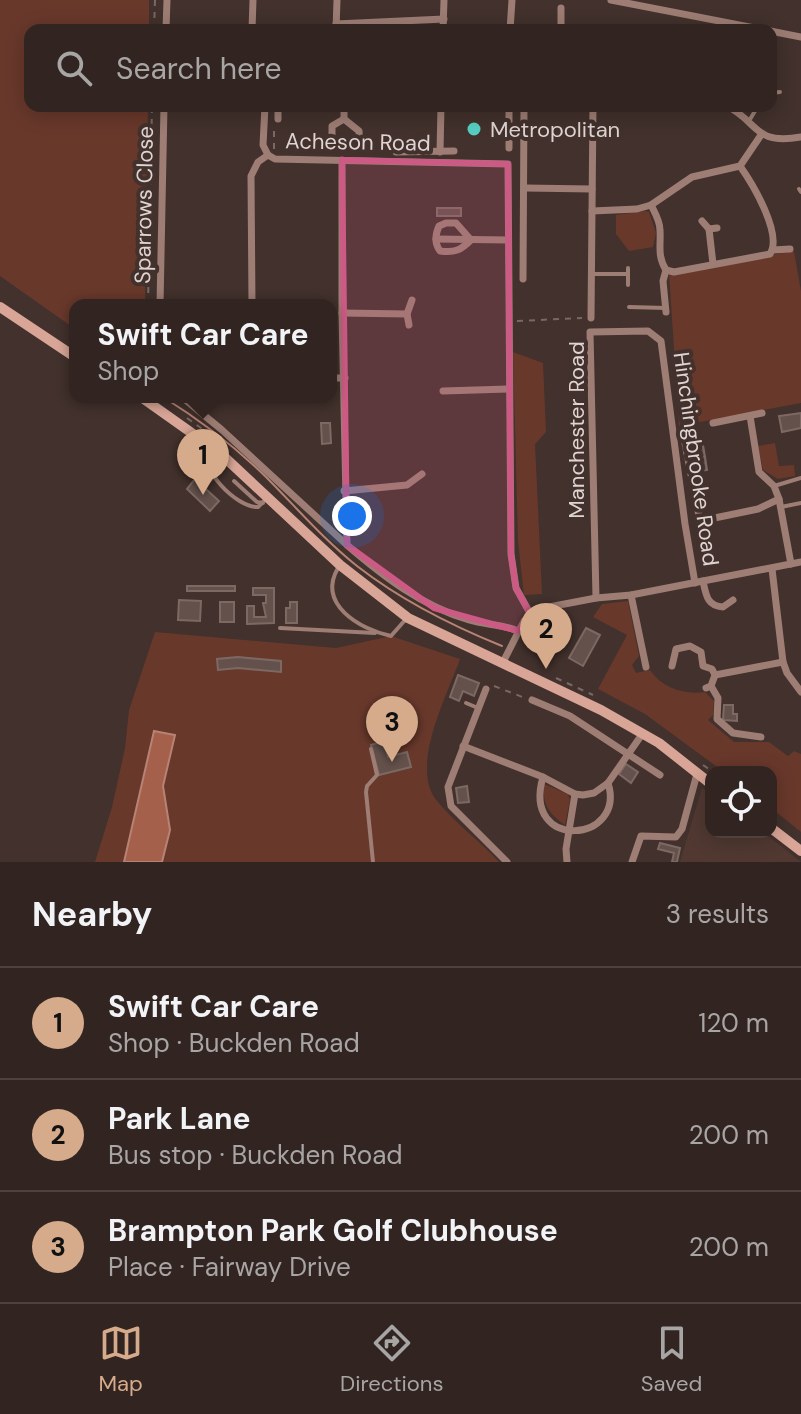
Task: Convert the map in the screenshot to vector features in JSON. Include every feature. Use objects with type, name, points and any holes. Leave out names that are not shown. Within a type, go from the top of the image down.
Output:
[{"type":"main road","points":[[0,307],[69,353]]},
{"type":"main road","points":[[150,403],[209,444],[266,500],[340,565],[408,618],[643,733],[705,780]]},
{"type":"main road","points":[[777,833],[801,851]]},
{"type":"street","points":[[166,24],[167,0]]},
{"type":"street","points":[[252,24],[253,0]]},
{"type":"street","points":[[336,24],[337,0]]},
{"type":"street","points":[[444,0],[444,24]]},
{"type":"street","points":[[510,24],[512,0]]},
{"type":"street","points":[[611,0],[734,24]]},
{"type":"street","points":[[561,8],[561,24]]},
{"type":"street","points":[[376,24],[444,19]]},
{"type":"street","points":[[777,32],[801,37]]},
{"type":"street","name":"Sparrows Close","points":[[160,299],[164,112]]},
{"type":"street","points":[[265,112],[263,145],[272,155]]},
{"type":"street","points":[[278,112],[278,119]]},
{"type":"street","points":[[344,112],[344,119]]},
{"type":"street","points":[[440,152],[441,112]]},
{"type":"street","points":[[509,112],[509,148]]},
{"type":"street","points":[[523,279],[524,112]]},
{"type":"street","points":[[591,318],[593,112]]},
{"type":"street","points":[[734,112],[761,135],[789,139],[801,137]]},
{"type":"street","points":[[344,119],[359,131],[360,144]]},
{"type":"street","points":[[332,145],[332,126],[344,119]]},
{"type":"street","points":[[592,211],[637,209],[651,205],[692,177],[740,166],[761,135]]},
{"type":"street","points":[[396,152],[454,151]]},
{"type":"street","name":"Acheson Road","points":[[252,299],[251,176],[258,162],[272,155],[275,159],[508,164],[508,240]]},
{"type":"street","points":[[342,160],[347,545]]},
{"type":"street","points":[[740,166],[759,196],[769,222],[773,250]]},
{"type":"street","points":[[525,188],[592,189]]},
{"type":"street","points":[[651,205],[659,223],[658,246],[666,270],[674,272],[790,249]]},
{"type":"street","points":[[702,221],[713,228],[713,264]]},
{"type":"street","points":[[446,223],[456,223],[471,240],[463,249],[453,253],[440,251],[436,246],[439,226],[446,223]]},
{"type":"street","points":[[436,239],[508,240],[511,554],[516,588],[531,615]]},
{"type":"street","points":[[666,270],[663,281],[666,310]]},
{"type":"street","points":[[409,325],[407,314],[412,300]]},
{"type":"street","points":[[342,313],[407,314]]},
{"type":"street","name":"Manchester Road","points":[[596,598],[590,332],[648,331],[661,341]]},
{"type":"street","name":"Hinchingbrooke Road","points":[[661,341],[685,524],[699,582]]},
{"type":"street","points":[[337,378],[345,378]]},
{"type":"street","points":[[443,391],[508,389]]},
{"type":"street","points":[[189,403],[380,574],[434,608],[473,622],[505,625],[518,631]]},
{"type":"street","points":[[713,423],[762,413]]},
{"type":"street","points":[[750,416],[759,472],[774,486],[780,503],[791,564]]},
{"type":"street","points":[[685,443],[702,543]]},
{"type":"street","points":[[344,491],[407,485],[422,474]]},
{"type":"street","points":[[700,521],[780,503]]},
{"type":"street","points":[[503,662],[518,631],[531,615],[549,607],[631,595],[801,562]]},
{"type":"street","points":[[772,569],[783,662],[787,673],[797,678],[801,692]]},
{"type":"street","points":[[699,582],[716,607],[723,607],[733,600]]},
{"type":"street","points":[[631,595],[646,667]]},
{"type":"street","points":[[672,666],[676,649],[690,646],[701,652],[703,666],[712,669],[715,675]]},
{"type":"street","points":[[761,737],[733,733],[717,719],[718,698],[708,687],[715,675],[783,662]]},
{"type":"street","points":[[486,689],[448,787],[451,806],[507,862]]},
{"type":"street","points":[[532,700],[570,716],[660,775]]},
{"type":"street","points":[[463,746],[543,777],[575,794],[594,793],[608,783],[643,733]]},
{"type":"street","points":[[632,862],[641,836],[676,837],[682,829],[697,774]]},
{"type":"street","points":[[543,777],[538,794],[541,812],[551,824],[569,831],[585,830],[600,821],[608,810],[612,795],[608,783]]},
{"type":"street","points":[[567,862],[575,794]]},
{"type":"lane","points":[[748,123],[754,112]]},
{"type":"lane","points":[[592,274],[628,271],[628,285]]},
{"type":"lane","points":[[629,307],[666,310]]},
{"type":"lane","points":[[209,444],[205,460],[213,477],[247,506],[258,507],[266,500]]},
{"type":"lane","points":[[204,487],[213,477]]},
{"type":"lane","points":[[774,486],[801,478]]},
{"type":"lane","points":[[234,481],[257,502],[266,500]]},
{"type":"lane","points":[[780,503],[801,503]]},
{"type":"lane","points":[[340,565],[331,580],[331,595],[341,610],[377,633]]},
{"type":"lane","points":[[280,628],[391,636],[408,618]]},
{"type":"lane","points":[[466,703],[478,708]]},
{"type":"lane","points":[[371,749],[377,775],[367,786],[366,792],[373,862]]},
{"type":"path","points":[[154,24],[155,0]]},
{"type":"path","points":[[148,299],[152,112]]},
{"type":"path","points":[[272,155],[274,128],[278,119]]},
{"type":"path","points":[[507,321],[591,318]]},
{"type":"path","points":[[486,689],[491,685],[532,700]]},
{"type":"highlighted area","points":[[342,160],[508,164],[511,554],[516,588],[531,615],[518,631],[434,608],[347,545]]},
{"type":"shaded area","points":[[0,0],[149,0],[149,24],[24,24],[24,112],[148,112],[145,299],[69,299],[69,325],[0,276]]},
{"type":"shaded area","points":[[649,212],[656,233],[653,247],[629,251],[616,234],[616,215]]},
{"type":"shaded area","points":[[794,251],[801,291],[801,403],[679,426],[669,273]]},
{"type":"shaded area","points":[[513,352],[543,363],[546,432],[535,444],[542,594],[524,595],[518,541]]},
{"type":"shaded area","points":[[775,443],[779,466],[794,465],[795,476],[778,479],[763,470],[758,446]]},
{"type":"shaded area","points":[[628,601],[639,656],[632,665],[636,673],[650,670],[674,689],[705,692],[714,701],[713,715],[708,720],[734,742],[769,742],[788,756],[794,751],[801,754],[801,832],[777,813],[777,766],[716,766],[645,714],[598,689],[627,635],[593,617],[602,604]]},
{"type":"shaded area","points":[[155,632],[336,648],[391,636],[460,659],[433,731],[427,770],[429,787],[444,809],[499,862],[95,862],[112,807],[125,748],[129,710]]},
{"type":"shaded area","points":[[154,731],[175,735],[163,786],[170,830],[162,862],[124,862]]},
{"type":"shaded area","points":[[544,784],[568,794],[570,800],[565,825],[548,808]]},
{"type":"shaded area","points":[[702,788],[705,790],[705,838],[771,838],[801,862],[680,862]]},
{"type":"building","points":[[437,208],[461,208],[461,216],[437,216]]},
{"type":"building","points":[[801,413],[801,428],[782,432],[779,416]]},
{"type":"building","points":[[321,423],[330,423],[331,443],[322,444]]},
{"type":"building","points":[[703,445],[705,457],[691,460],[690,447]]},
{"type":"building","points":[[705,457],[707,470],[694,472],[691,460]]},
{"type":"building","points":[[195,479],[219,501],[210,511],[187,489]]},
{"type":"building","points":[[187,586],[235,586],[235,591],[187,591]]},
{"type":"building","points":[[253,588],[274,588],[274,623],[247,624],[247,606],[254,606],[254,617],[266,617],[263,603],[266,603],[266,595],[253,595]]},
{"type":"building","points":[[179,600],[201,601],[200,621],[178,620]]},
{"type":"building","points":[[220,602],[234,602],[234,622],[220,622]]},
{"type":"building","points":[[290,602],[297,602],[297,623],[286,623],[286,608],[290,608]]},
{"type":"building","points":[[586,628],[600,635],[583,666],[569,658]]},
{"type":"building","points":[[238,657],[281,661],[281,672],[238,668],[218,670],[217,659]]},
{"type":"building","points":[[458,675],[479,683],[474,696],[463,691],[459,701],[450,697]]},
{"type":"building","points":[[724,705],[733,705],[737,721],[723,720]]},
{"type":"building","points":[[384,741],[388,757],[407,752],[411,767],[379,775],[371,745]]},
{"type":"building","points":[[626,764],[638,772],[631,783],[619,774]]},
{"type":"building","points":[[467,786],[469,802],[458,803],[456,788]]},
{"type":"building","points":[[660,843],[680,848],[677,862],[672,862],[674,853],[658,849]]},
{"type":"waterway","points":[[172,403],[241,454],[332,545],[374,579],[427,611],[502,646]]},
{"type":"place","name":"Metropolitan","points":[[474,129]]},
{"type":"place","name":"Swift Car Care","points":[[203,495]]},
{"type":"place","name":"Park Lane","points":[[546,669]]},
{"type":"place","name":"Brampton Park Golf Clubhouse","points":[[392,762]]}]
